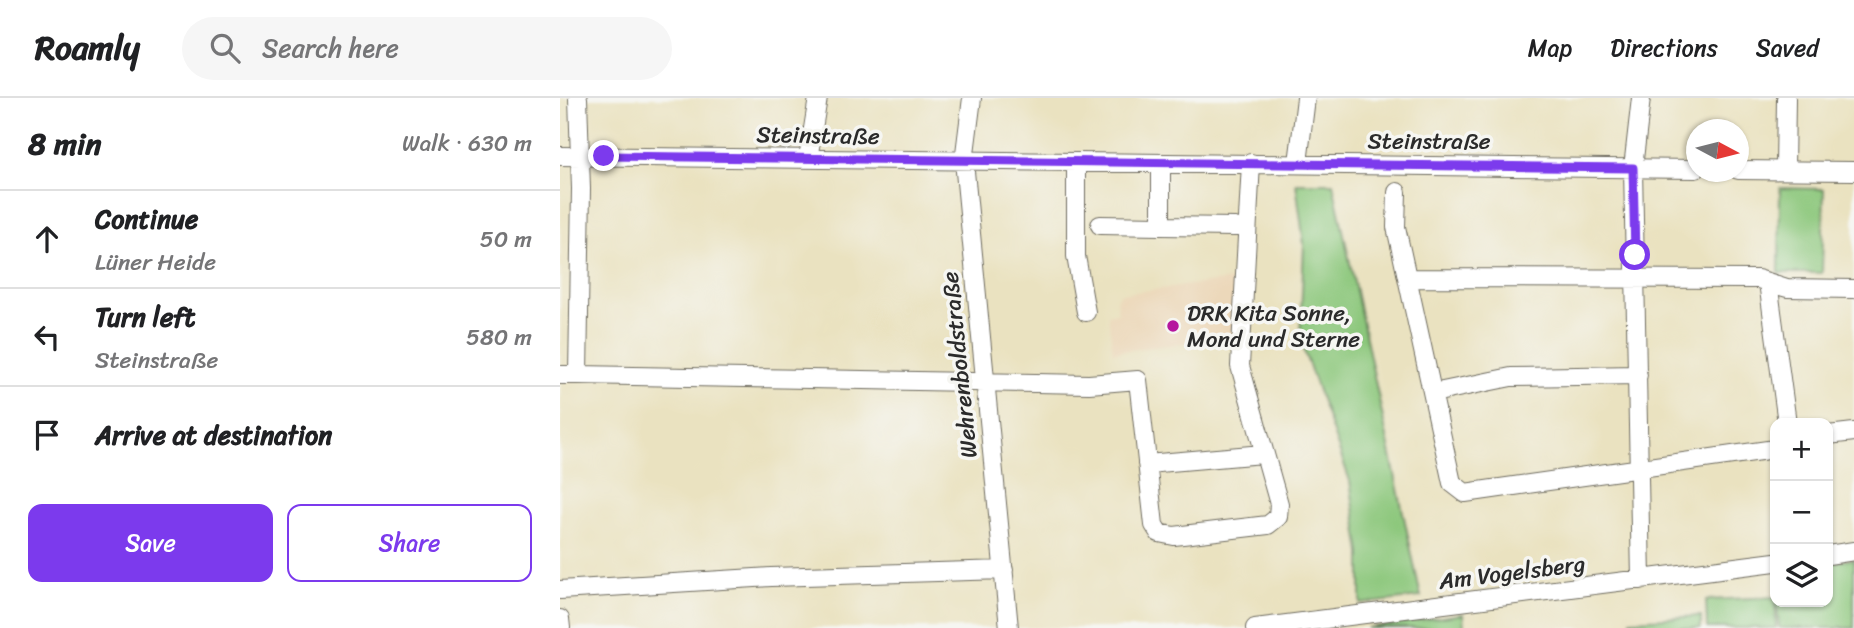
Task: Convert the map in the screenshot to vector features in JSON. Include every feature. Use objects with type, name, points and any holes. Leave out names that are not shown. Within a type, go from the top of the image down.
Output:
[{"type":"street","points":[[578,98],[569,156],[581,188],[569,375],[1089,384],[1138,380],[1154,525],[1162,535],[1174,536],[1268,524],[1275,520],[1279,504],[1240,366],[1251,163]]},
{"type":"street","points":[[808,159],[817,98]]},
{"type":"street","name":"Wehrenboldstraße","points":[[972,98],[964,161],[1009,628]]},
{"type":"street","points":[[1298,163],[1306,98]]},
{"type":"street","points":[[1641,98],[1633,168],[1641,469],[1641,580]]},
{"type":"street","points":[[1785,170],[1786,98]]},
{"type":"street","name":"Steinstraße","points":[[569,156],[1686,169]]},
{"type":"street","points":[[1076,162],[1076,256],[1086,313]]},
{"type":"street","points":[[1161,163],[1161,226]]},
{"type":"street","points":[[1749,170],[1854,171]]},
{"type":"street","points":[[1397,192],[1396,227],[1452,483],[1460,492],[1770,450]]},
{"type":"street","points":[[1100,225],[1235,227]]},
{"type":"street","points":[[1409,278],[1758,279],[1787,288],[1854,289]]},
{"type":"street","points":[[1768,282],[1786,418]]},
{"type":"street","points":[[1433,393],[1511,377],[1638,375]]},
{"type":"street","points":[[1833,434],[1854,432]]},
{"type":"street","points":[[1147,464],[1264,454]]},
{"type":"street","points":[[1833,554],[1854,551]]},
{"type":"street","name":"Am Vogelsberg","points":[[1255,628],[1770,563]]},
{"type":"street","points":[[560,590],[771,577],[1004,570]]},
{"type":"street","points":[[560,619],[561,628]]},
{"type":"shaded area","name":"DRK Kita Sonne, Mond und Sterne","points":[[1239,279],[1235,337],[1113,352],[1108,315],[1118,313],[1116,300],[1120,294]]},
{"type":"green space","points":[[1296,183],[1333,183],[1421,597],[1361,604],[1361,553],[1350,481],[1300,340],[1304,244]]},
{"type":"green space","points":[[1780,188],[1824,189],[1822,273],[1779,273]]},
{"type":"green space","points":[[1854,559],[1854,628],[1779,628],[1777,607],[1833,607],[1833,562]]},
{"type":"green space","points":[[1770,597],[1770,607],[1775,607],[1776,628],[1707,628],[1706,600]]},
{"type":"green space","points":[[1463,614],[1464,628],[1367,628]]},
{"type":"green space","points":[[1701,616],[1701,628],[1631,628],[1631,620]]},
{"type":"place","name":"DRK Kita Sonne, Mond und Sterne","points":[[1173,326]]},
{"type":"route","points":[[604,156],[1633,168],[1635,255]]}]
